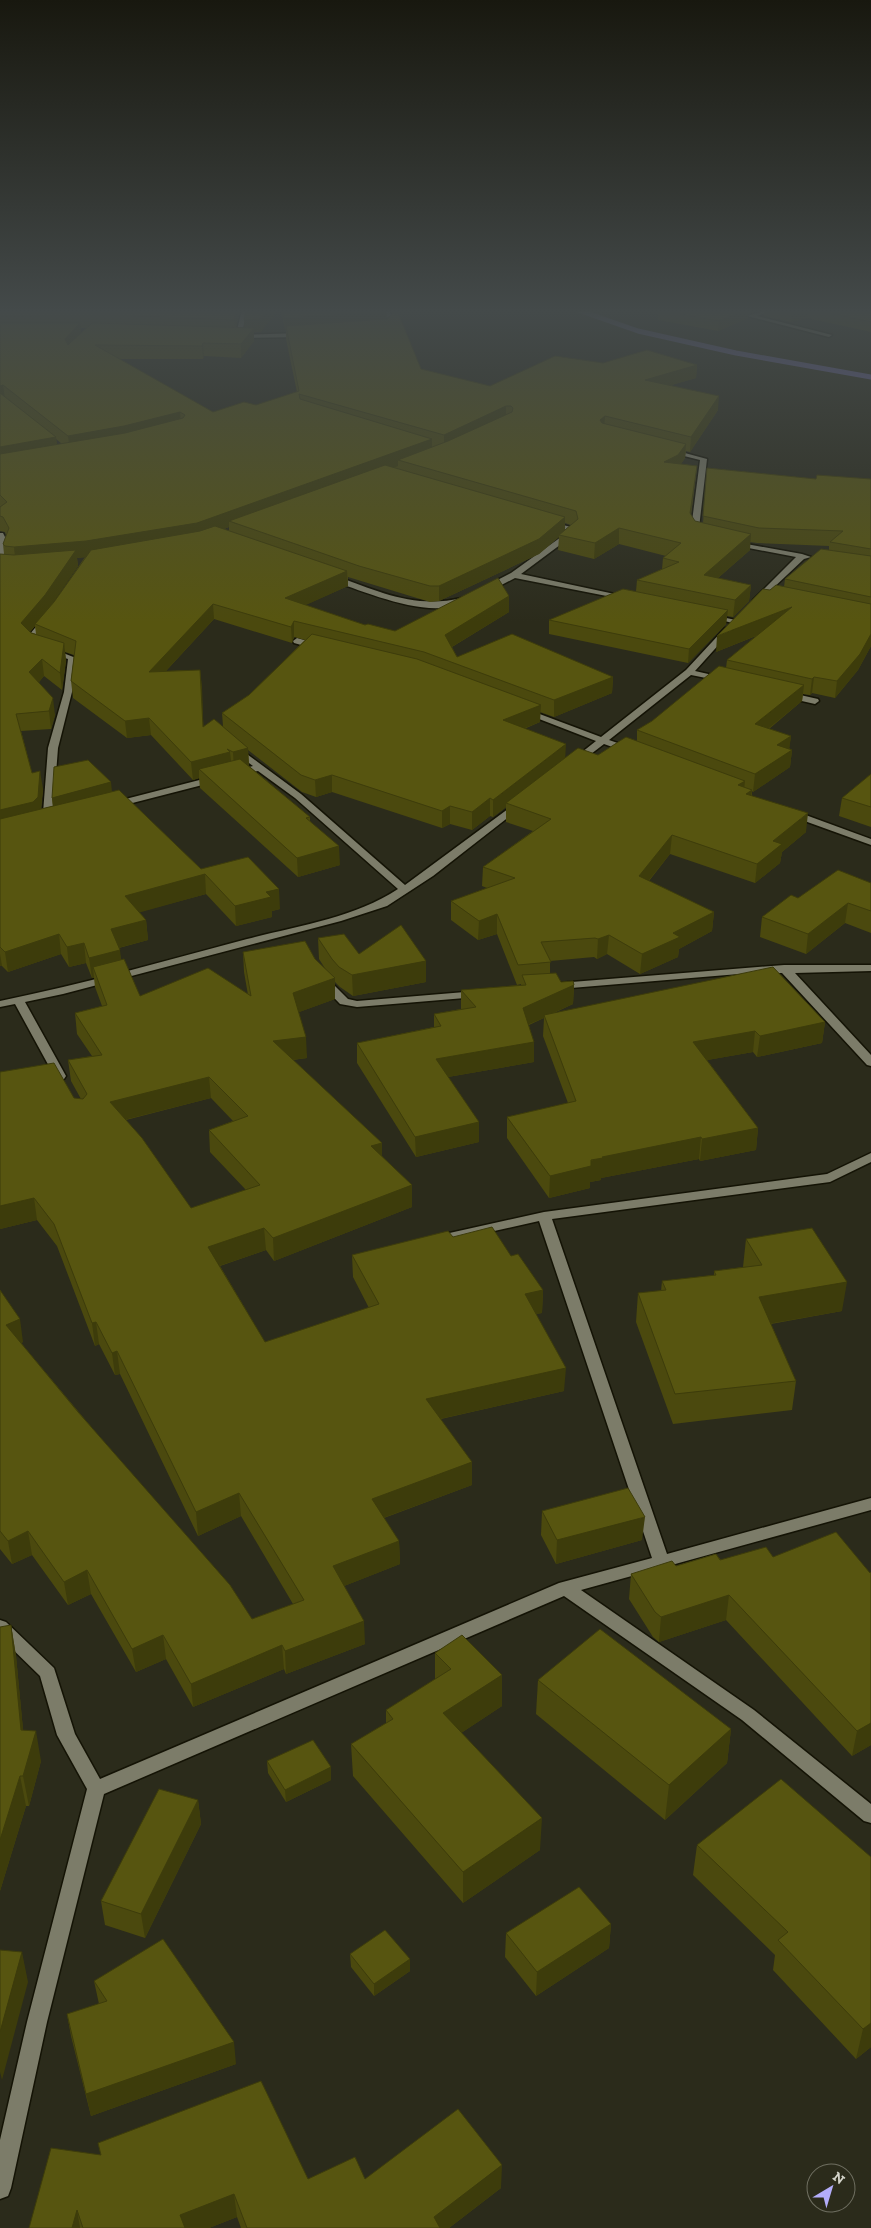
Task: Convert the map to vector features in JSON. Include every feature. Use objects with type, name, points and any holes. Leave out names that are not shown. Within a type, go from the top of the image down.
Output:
[{"type":"street","points":[[659,448],[704,459],[695,529],[698,534],[710,538]]},
{"type":"street","points":[[327,576],[408,603],[423,606],[449,604],[473,596],[514,576],[572,533],[572,530],[566,527],[538,519]]},
{"type":"street","points":[[0,535],[5,545],[1,562]]},
{"type":"street","points":[[564,771],[689,672],[742,616],[770,595],[807,557],[728,542]]},
{"type":"street","points":[[514,576],[629,598]]},
{"type":"street","points":[[701,614],[742,616]]},
{"type":"street","points":[[51,615],[28,640],[37,646],[72,658],[68,692],[53,748],[47,818],[36,826],[58,819]]},
{"type":"street","points":[[297,642],[324,648]]},
{"type":"street","points":[[689,672],[728,681]]},
{"type":"street","points":[[776,692],[815,701]]},
{"type":"street","points":[[516,708],[640,754]]},
{"type":"street","points":[[231,743],[298,796],[406,890]]},
{"type":"street","points":[[103,807],[260,767]]},
{"type":"street","points":[[0,1004],[59,992],[301,932],[382,904],[429,874],[524,801]]},
{"type":"street","points":[[780,808],[871,842]]},
{"type":"street","points":[[318,967],[325,983],[344,1002],[357,1004],[493,992]]},
{"type":"street","points":[[551,987],[784,968],[871,968]]},
{"type":"street","points":[[784,968],[871,1062]]},
{"type":"street","points":[[18,1000],[63,1083]]},
{"type":"street","points":[[418,1244],[544,1216],[830,1178],[871,1157]]},
{"type":"street","points":[[544,1216],[662,1562]]},
{"type":"street","points":[[96,1789],[565,1588],[871,1504]]},
{"type":"street","points":[[565,1588],[748,1714],[871,1815]]},
{"type":"street","points":[[0,1627],[48,1673],[66,1735],[96,1789],[39,2013],[0,2188]]},
{"type":"building","points":[[0,414],[27,414],[56,437],[0,447]]},
{"type":"building","points":[[40,414],[172,414],[124,426],[68,436]]},
{"type":"building","points":[[183,414],[349,414],[432,439],[197,523],[86,541],[14,547],[3,544],[9,528],[3,517],[0,516],[0,507],[7,502],[0,495],[0,454],[125,433],[183,418],[185,415]]},
{"type":"building","points":[[370,414],[489,414],[444,435]]},
{"type":"building","points":[[508,414],[707,414],[691,437],[605,416],[600,420],[602,423],[686,444],[678,455],[664,462],[697,466],[690,513],[695,521],[751,534],[704,575],[751,585],[735,600],[637,580],[679,562],[663,558],[681,543],[619,528],[595,543],[559,535],[578,519],[576,511],[398,460],[448,441]]},
{"type":"building","points":[[385,465],[565,517],[539,539],[439,586],[430,586],[359,566],[229,521]]},
{"type":"building","points":[[707,468],[816,479],[817,475],[871,479],[871,549],[830,542],[843,531],[759,528],[703,516]]},
{"type":"building","points":[[215,526],[347,571],[285,598],[365,625],[368,624],[395,631],[498,578],[509,596],[445,635],[457,657],[512,634],[613,677],[554,700],[424,652],[294,621],[291,627],[213,604],[149,672],[200,670],[203,727],[214,719],[248,748],[233,752],[227,749],[230,752],[191,762],[149,718],[125,721],[71,681],[76,641],[35,624],[54,602],[91,550],[200,531]]},
{"type":"building","points":[[821,549],[871,556],[871,597],[785,579]]},
{"type":"building","points":[[76,550],[45,595],[21,623],[31,633],[64,643],[60,673],[42,659],[29,672],[53,698],[49,711],[16,714],[32,773],[40,771],[38,797],[33,802],[0,810],[0,554],[14,555]]},
{"type":"building","points":[[776,585],[871,604],[871,634],[860,654],[837,681],[814,677],[812,679],[727,660],[792,607],[717,636],[763,589],[770,590]]},
{"type":"building","points":[[623,589],[728,610],[689,649],[549,620]]},
{"type":"building","points":[[312,634],[417,659],[541,705],[503,720],[566,744],[493,800],[490,798],[472,812],[450,806],[442,811],[332,775],[315,780],[301,775],[222,713],[249,695]]},
{"type":"building","points":[[719,666],[804,685],[755,724],[791,736],[777,745],[792,750],[755,774],[637,730],[652,721]]},
{"type":"building","points":[[626,737],[745,781],[738,785],[752,790],[746,794],[808,813],[773,841],[782,844],[757,864],[672,835],[639,876],[714,912],[673,933],[680,937],[642,954],[609,935],[598,939],[541,942],[551,962],[518,965],[497,914],[479,921],[451,901],[515,878],[483,867],[551,819],[506,803],[578,748],[598,755]]},
{"type":"building","points":[[240,759],[310,817],[306,818],[339,846],[297,858],[199,769]]},
{"type":"building","points":[[88,760],[111,782],[52,798],[54,767]]},
{"type":"building","points":[[871,774],[871,807],[842,798]]},
{"type":"building","points":[[119,790],[201,869],[248,857],[279,889],[266,892],[271,897],[235,906],[205,874],[125,896],[146,920],[111,929],[120,950],[89,958],[84,943],[67,947],[59,934],[5,952],[0,947],[0,819]]},
{"type":"building","points":[[838,870],[871,883],[871,911],[848,903],[808,934],[762,917],[791,895],[798,898]]},
{"type":"building","points":[[401,925],[426,961],[352,975],[339,967],[318,938],[344,934],[359,954]]},
{"type":"building","points":[[305,941],[315,959],[335,978],[293,993],[306,1037],[273,1041],[382,1143],[371,1146],[412,1185],[273,1238],[264,1228],[208,1247],[265,1342],[379,1304],[352,1255],[448,1231],[453,1237],[492,1227],[511,1256],[518,1254],[543,1290],[525,1294],[566,1368],[426,1399],[472,1462],[372,1499],[399,1541],[333,1566],[364,1621],[285,1651],[282,1645],[191,1684],[163,1635],[132,1649],[87,1570],[64,1582],[28,1531],[8,1541],[0,1531],[0,1290],[20,1319],[6,1325],[78,1412],[230,1585],[252,1619],[304,1600],[239,1493],[196,1512],[117,1351],[112,1353],[96,1322],[92,1323],[54,1224],[34,1198],[0,1206],[0,1072],[54,1063],[74,1098],[83,1099],[87,1094],[68,1060],[102,1055],[75,1013],[107,1005],[93,967],[124,959],[140,996],[208,968],[251,996],[243,952]],"holes":[[[209,1077],[248,1116],[209,1130],[260,1185],[191,1208],[142,1138],[110,1102]]]},
{"type":"building","points":[[773,967],[825,1022],[760,1036],[755,1031],[693,1042],[758,1128],[702,1139],[701,1137],[602,1157],[591,1160],[591,1166],[550,1176],[507,1117],[576,1101],[544,1015]]},
{"type":"building","points":[[556,973],[561,982],[573,981],[574,985],[523,1008],[534,1042],[436,1059],[479,1122],[415,1137],[357,1043],[441,1026],[434,1014],[476,1007],[461,990],[526,985],[522,975]]},
{"type":"building","points":[[812,1228],[847,1282],[759,1297],[796,1381],[675,1394],[638,1293],[666,1290],[662,1281],[716,1275],[714,1271],[762,1265],[746,1239]]},
{"type":"building","points":[[628,1488],[645,1517],[557,1540],[542,1511]]},
{"type":"building","points":[[836,1532],[871,1572],[871,1723],[857,1731],[729,1595],[661,1617],[655,1612],[631,1574],[672,1561],[676,1566],[716,1554],[720,1560],[766,1547],[773,1557]]},
{"type":"building","points":[[11,1625],[21,1730],[36,1731],[23,1776],[20,1776],[0,1840],[0,1627]]},
{"type":"building","points":[[600,1629],[731,1729],[669,1785],[538,1680]]},
{"type":"building","points":[[462,1635],[502,1675],[443,1713],[542,1818],[463,1872],[351,1744],[393,1719],[386,1710],[451,1669],[435,1653]]},
{"type":"building","points":[[313,1740],[331,1767],[285,1790],[267,1761]]},
{"type":"building","points":[[781,1779],[871,1857],[871,2023],[863,2029],[778,1940],[788,1932],[697,1845]]},
{"type":"building","points":[[159,1789],[198,1800],[141,1914],[101,1901]]},
{"type":"building","points":[[579,1887],[611,1924],[537,1972],[506,1933]]},
{"type":"building","points":[[385,1930],[410,1959],[374,1984],[350,1954]]},
{"type":"building","points":[[163,1939],[234,2042],[86,2094],[67,2014],[107,2001],[94,1981]]},
{"type":"building","points":[[0,1950],[22,1952],[0,2032]]},
{"type":"building","points":[[261,2081],[308,2179],[355,2157],[365,2179],[458,2109],[502,2165],[434,2217],[440,2228],[247,2228],[234,2194],[180,2215],[185,2228],[83,2228],[77,2210],[72,2228],[29,2228],[51,2148],[101,2155],[98,2143]]}]
